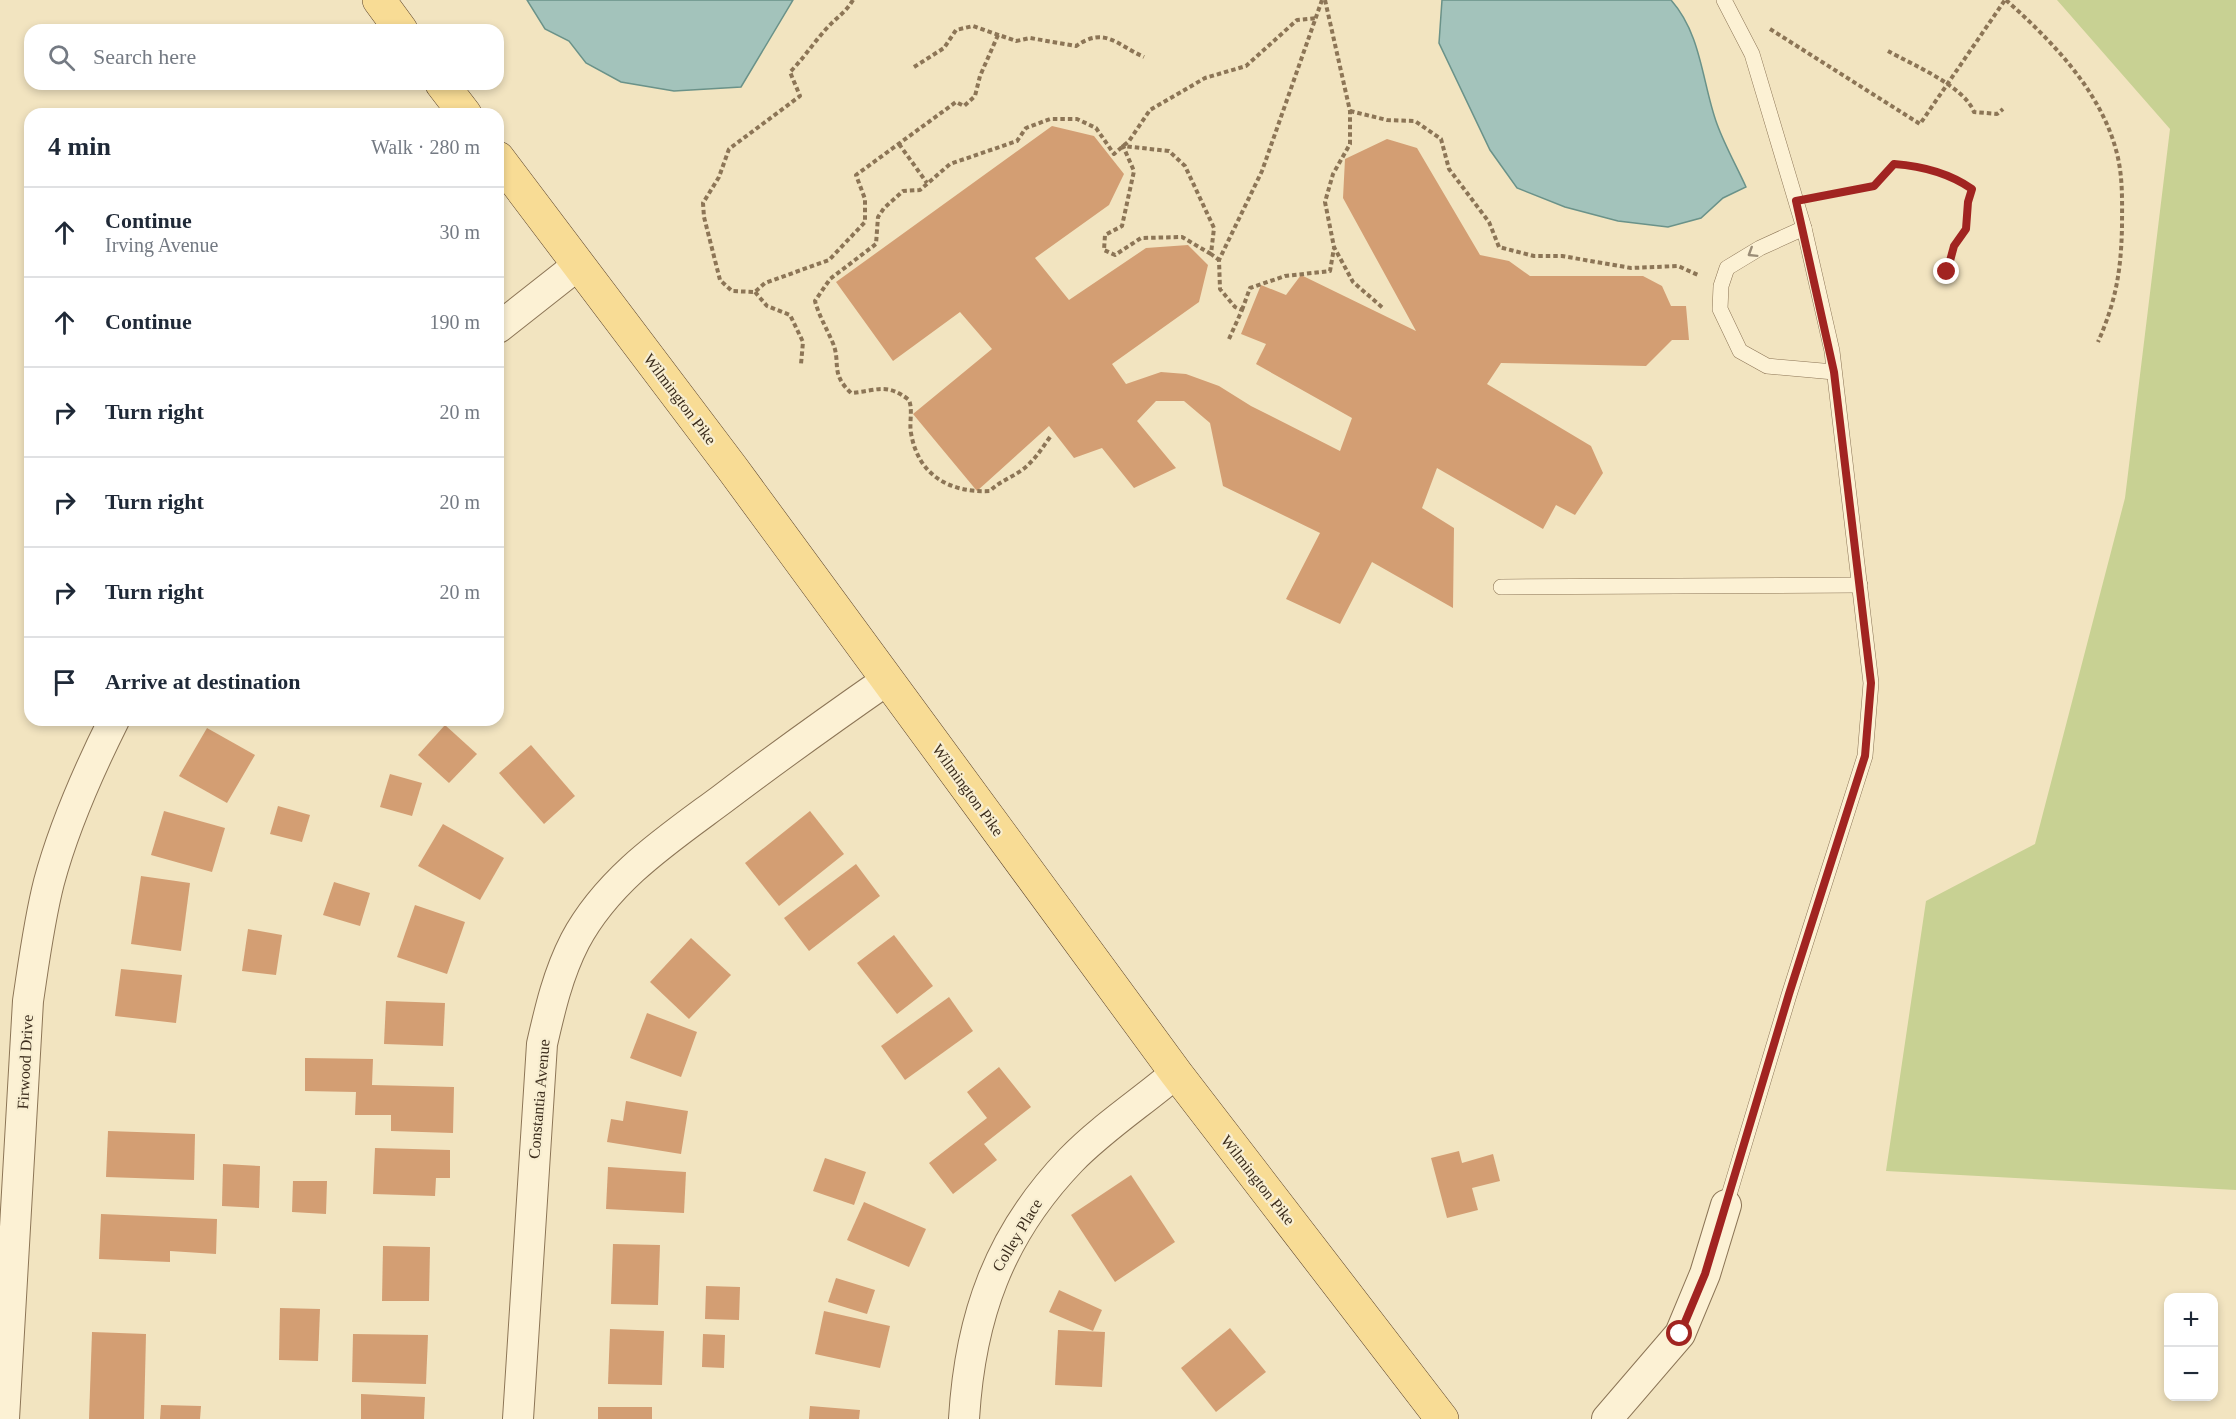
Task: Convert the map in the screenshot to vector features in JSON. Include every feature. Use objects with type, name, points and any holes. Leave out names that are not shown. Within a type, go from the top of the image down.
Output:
[{"type":"main road","points":[[379,0],[397,24]]},
{"type":"main road","points":[[447,90],[460,108]]},
{"type":"main road","name":"Wilmington Pike","points":[[504,166],[732,468],[1176,1073],[1442,1419]]},
{"type":"street","points":[[504,323],[578,265]]},
{"type":"street","name":"Constantia Avenue","points":[[518,1419],[542,1044],[554,990],[576,940],[602,900],[645,856],[887,680]]},
{"type":"street","name":"Firwood Drive","points":[[4,1419],[28,1000],[49,882],[66,827],[111,726]]},
{"type":"street","name":"Colley Place","points":[[964,1419],[975,1331],[988,1286],[1032,1205],[1072,1159],[1176,1073]]},
{"type":"street","points":[[1607,1419],[1680,1334],[1705,1274],[1726,1205]]},
{"type":"lane","points":[[1724,0],[1752,54],[1804,228],[1834,372],[1871,683],[1865,756],[1789,994],[1726,1205]]},
{"type":"lane","points":[[1804,228],[1760,248],[1727,268],[1721,286],[1720,309],[1740,351],[1767,366],[1834,372]]},
{"type":"lane","points":[[1501,587],[1860,585]]},
{"type":"path","points":[[853,0],[848,9],[827,28],[807,56],[790,72],[800,96],[729,149],[719,177],[703,203],[704,218],[720,280],[732,291],[755,292],[765,283],[829,260],[865,222],[865,200],[856,176],[956,102],[964,106],[975,96],[980,76],[998,35]]},
{"type":"path","points":[[1242,310],[1235,308],[1220,289],[1219,260],[1262,171],[1324,0]]},
{"type":"path","points":[[1324,0],[1350,111],[1350,144],[1334,174],[1325,202],[1334,248],[1353,282],[1383,308]]},
{"type":"path","points":[[1737,24],[1764,25],[1920,124],[2005,0],[2049,39],[2098,106],[2118,157],[2122,190],[2117,293],[2098,342]]},
{"type":"path","points":[[1050,437],[1036,459],[1020,471],[1000,480],[990,490],[970,492],[926,471],[915,451],[909,400],[896,390],[885,387],[851,393],[836,374],[836,354],[815,301],[830,279],[876,244],[879,218],[884,208],[903,191],[920,190],[950,164],[1017,141],[1026,128],[1050,119],[1077,119],[1096,128],[1114,154],[1129,141],[1150,110],[1205,78],[1246,66],[1297,20],[1317,18]]},
{"type":"path","points":[[914,67],[944,48],[956,30],[974,26],[1016,41],[1030,38],[1076,46],[1090,37],[1108,38],[1143,57]]},
{"type":"path","points":[[1888,51],[1947,84],[1971,103],[1974,112],[1997,114],[2003,110]]},
{"type":"path","points":[[1350,111],[1387,120],[1415,121],[1441,140],[1449,170],[1489,222],[1499,248],[1534,256],[1562,256],[1631,268],[1678,266],[1707,279]]},
{"type":"path","points":[[899,144],[927,183]]},
{"type":"path","points":[[1123,146],[1169,152],[1185,166],[1214,228],[1211,254]]},
{"type":"path","points":[[1123,146],[1134,171],[1122,226],[1105,235],[1104,250],[1115,255],[1141,238],[1182,237],[1219,260]]},
{"type":"path","points":[[1796,201],[1874,186],[1894,164],[1917,165],[1959,180],[1972,189],[1968,202],[1966,229],[1954,246],[1947,272]]},
{"type":"path","points":[[1229,339],[1250,288],[1285,276],[1330,271],[1334,248]]},
{"type":"path","points":[[755,292],[767,306],[790,315],[802,342],[801,364]]},
{"type":"green space","points":[[2057,0],[2236,0],[2236,1190],[1886,1171],[1926,901],[2035,844],[2125,498],[2170,129]]},
{"type":"water","points":[[527,0],[793,0],[741,87],[674,91],[621,82],[586,63],[569,41],[545,29]]},
{"type":"water","points":[[1442,0],[1671,0],[1689,28],[1717,124],[1746,187],[1723,198],[1701,218],[1668,227],[1618,221],[1565,207],[1517,188],[1490,150],[1439,43]]},
{"type":"building","points":[[1052,126],[1094,136],[1124,174],[1109,205],[1035,258],[1069,300],[1146,248],[1188,245],[1208,265],[1199,302],[1112,364],[1126,384],[1161,372],[1186,374],[1219,386],[1251,406],[1340,451],[1352,418],[1256,364],[1266,344],[1241,334],[1261,285],[1286,295],[1301,275],[1416,331],[1343,198],[1345,159],[1387,139],[1417,148],[1480,255],[1509,261],[1530,276],[1643,276],[1662,286],[1671,306],[1686,306],[1689,340],[1672,340],[1646,366],[1501,363],[1487,384],[1591,446],[1603,473],[1575,515],[1556,505],[1543,529],[1437,468],[1422,508],[1454,528],[1453,608],[1372,562],[1340,624],[1286,599],[1320,533],[1223,486],[1210,423],[1184,401],[1156,401],[1137,421],[1176,468],[1134,488],[1102,448],[1074,458],[1049,426],[977,491],[913,414],[992,349],[960,312],[893,361],[836,282]]},
{"type":"building","points":[[444,726],[477,754],[449,783],[418,755]]},
{"type":"building","points":[[207,728],[255,755],[227,803],[179,776]]},
{"type":"building","points":[[531,745],[575,796],[544,824],[499,773]]},
{"type":"building","points":[[390,774],[422,783],[412,816],[380,807]]},
{"type":"building","points":[[278,806],[310,815],[302,842],[270,834]]},
{"type":"building","points":[[164,811],[225,828],[212,872],[151,855]]},
{"type":"building","points":[[810,811],[844,854],[779,906],[745,863]]},
{"type":"building","points":[[443,824],[504,858],[480,900],[418,866]]},
{"type":"building","points":[[856,864],[880,896],[809,951],[784,918]]},
{"type":"building","points":[[141,876],[190,883],[181,951],[131,944]]},
{"type":"building","points":[[334,882],[370,893],[360,926],[323,915]]},
{"type":"building","points":[[415,905],[465,922],[447,974],[397,957]]},
{"type":"building","points":[[248,929],[282,935],[276,975],[242,971]]},
{"type":"building","points":[[894,935],[933,986],[897,1014],[857,963]]},
{"type":"building","points":[[691,938],[731,975],[689,1019],[650,982]]},
{"type":"building","points":[[121,969],[182,975],[176,1023],[115,1016]]},
{"type":"building","points":[[949,997],[973,1031],[905,1080],[881,1046]]},
{"type":"building","points":[[386,1001],[445,1003],[443,1046],[384,1044]]},
{"type":"building","points":[[647,1013],[697,1032],[681,1077],[630,1058]]},
{"type":"building","points":[[305,1058],[373,1059],[372,1085],[454,1087],[453,1133],[391,1131],[391,1115],[355,1115],[356,1092],[305,1091]]},
{"type":"building","points":[[999,1067],[1031,1107],[984,1144],[997,1160],[953,1194],[929,1163],[987,1118],[967,1092]]},
{"type":"building","points":[[626,1101],[688,1111],[681,1154],[607,1142],[611,1119],[623,1121]]},
{"type":"building","points":[[108,1131],[195,1134],[194,1180],[106,1177]]},
{"type":"building","points":[[375,1148],[450,1150],[450,1178],[436,1178],[435,1196],[373,1194]]},
{"type":"building","points":[[1459,1151],[1462,1163],[1493,1154],[1500,1181],[1472,1188],[1478,1210],[1447,1218],[1431,1158]]},
{"type":"building","points":[[825,1158],[866,1172],[854,1205],[813,1191]]},
{"type":"building","points":[[223,1164],[260,1166],[259,1208],[222,1206]]},
{"type":"building","points":[[608,1167],[686,1172],[684,1213],[606,1209]]},
{"type":"building","points":[[1131,1175],[1175,1242],[1115,1282],[1071,1215]]},
{"type":"building","points":[[293,1181],[327,1181],[326,1214],[292,1212]]},
{"type":"building","points":[[864,1202],[926,1229],[909,1267],[847,1240]]},
{"type":"building","points":[[101,1214],[217,1219],[216,1254],[170,1251],[170,1262],[99,1259]]},
{"type":"building","points":[[613,1244],[660,1245],[658,1305],[611,1304]]},
{"type":"building","points":[[383,1246],[430,1247],[429,1301],[382,1301]]},
{"type":"building","points":[[836,1278],[875,1290],[867,1314],[828,1302]]},
{"type":"building","points":[[706,1286],[740,1287],[739,1320],[705,1319]]},
{"type":"building","points":[[1059,1290],[1102,1310],[1093,1331],[1049,1312]]},
{"type":"building","points":[[280,1308],[320,1309],[318,1361],[279,1360]]},
{"type":"building","points":[[824,1311],[890,1326],[880,1368],[815,1354]]},
{"type":"building","points":[[1230,1328],[1266,1372],[1216,1412],[1181,1368]]},
{"type":"building","points":[[610,1329],[664,1331],[662,1385],[608,1384]]},
{"type":"building","points":[[1058,1330],[1105,1332],[1102,1387],[1055,1385]]},
{"type":"building","points":[[92,1332],[146,1334],[144,1419],[89,1419]]},
{"type":"building","points":[[353,1334],[428,1335],[426,1384],[352,1382]]},
{"type":"building","points":[[703,1334],[725,1335],[724,1368],[702,1367]]},
{"type":"building","points":[[361,1394],[425,1397],[424,1419],[361,1419]]},
{"type":"building","points":[[161,1405],[201,1406],[200,1419],[160,1419]]},
{"type":"building","points":[[810,1406],[860,1410],[859,1419],[809,1419]]},
{"type":"building","points":[[598,1407],[652,1407],[652,1419],[598,1419]]},
{"type":"route","points":[[1680,1334],[1705,1274],[1789,994],[1865,756],[1871,683],[1832,351],[1796,201],[1874,186],[1894,164],[1917,165],[1959,180],[1972,189],[1968,202],[1966,229],[1954,246],[1947,272]]}]
